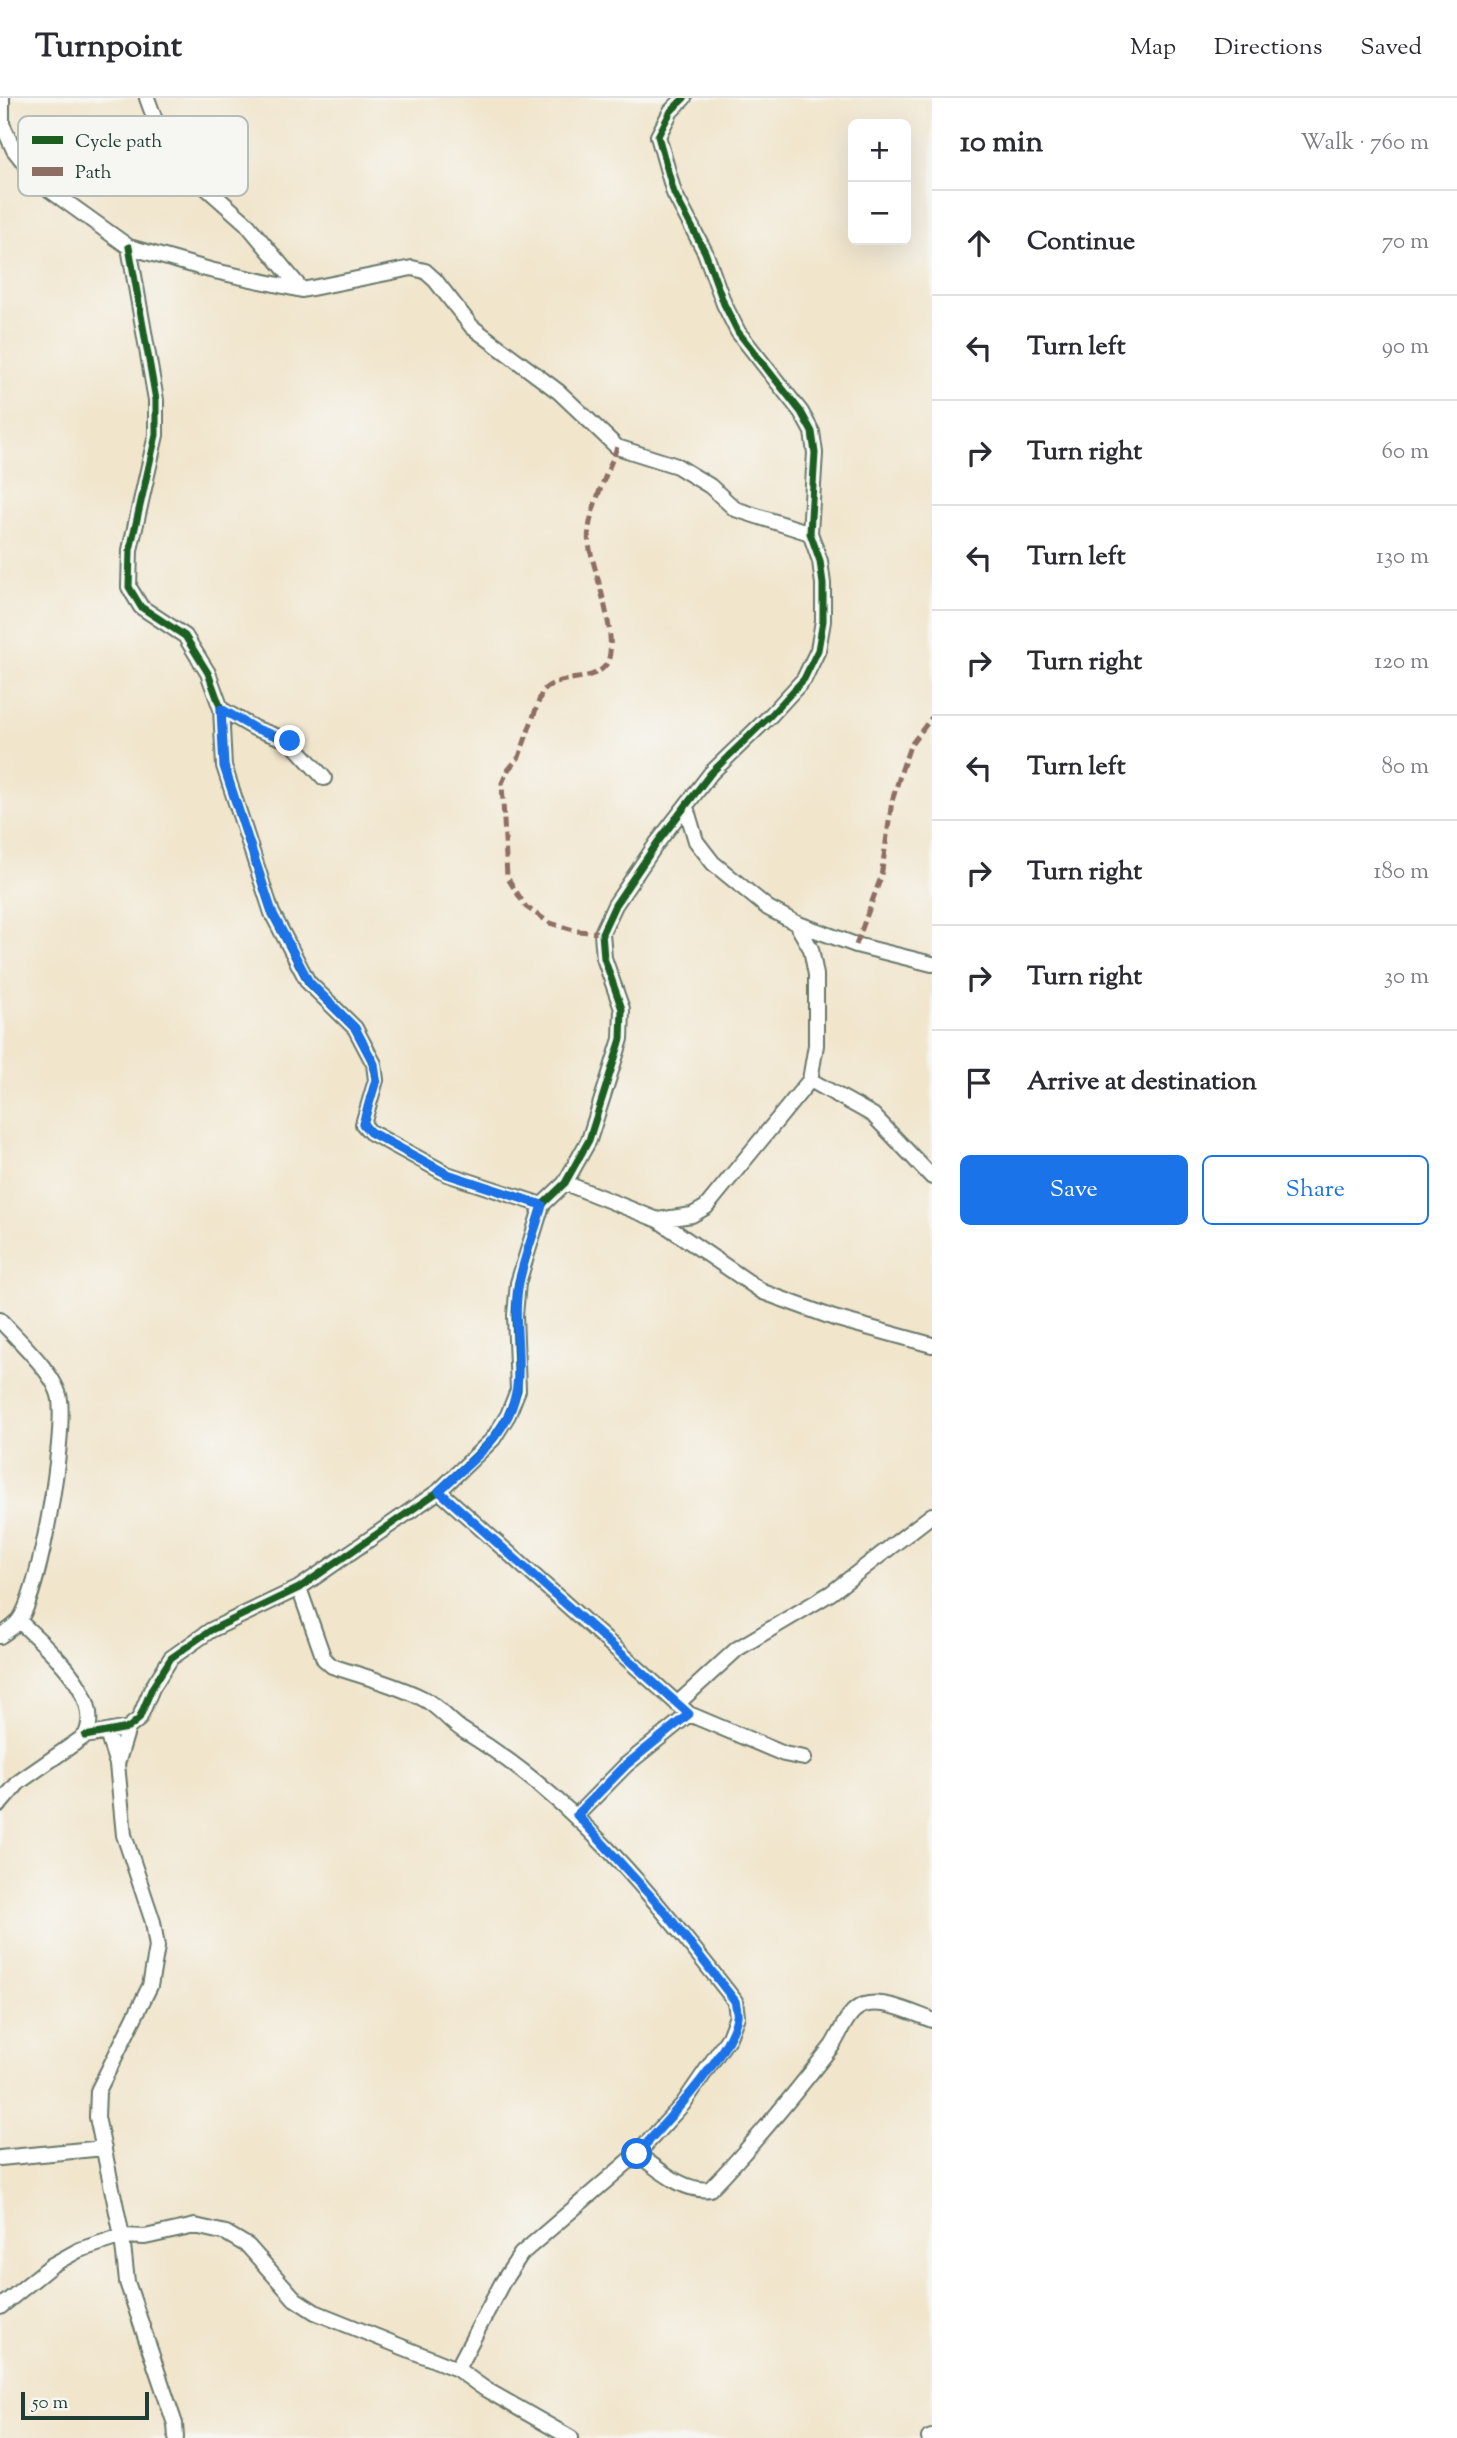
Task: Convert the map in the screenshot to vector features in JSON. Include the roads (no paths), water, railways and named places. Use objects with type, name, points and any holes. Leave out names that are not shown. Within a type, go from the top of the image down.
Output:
[{"type":"street","points":[[2,98],[2,124],[18,156]]},
{"type":"street","points":[[147,98],[154,116]]},
{"type":"street","points":[[85,1736],[128,1728],[138,1719],[152,1688],[172,1658],[211,1630],[299,1588],[439,1491],[493,1439],[518,1390],[515,1315],[519,1283],[542,1205],[565,1183],[589,1140],[621,1039],[622,1009],[604,958],[602,933],[615,905],[657,843],[711,773],[804,679],[818,650],[823,621],[823,584],[820,561],[810,533],[815,453],[811,432],[801,412],[738,332],[724,304],[705,252],[674,193],[658,136],[671,111],[684,98]]},
{"type":"street","points":[[58,196],[129,247],[211,270],[302,290],[412,268],[425,271],[435,279],[472,327],[559,392],[617,447],[677,466],[710,486],[736,509],[810,533]]},
{"type":"street","points":[[216,196],[246,223],[302,290]]},
{"type":"street","points":[[129,247],[156,400],[156,435],[131,550],[129,587],[141,607],[185,636],[208,673],[221,709],[224,766],[272,912],[309,982],[355,1028],[374,1064],[376,1080],[363,1124],[370,1132],[447,1174],[542,1205]]},
{"type":"street","points":[[221,709],[254,728],[290,741],[324,778]]},
{"type":"street","points":[[686,807],[696,841],[713,863],[768,908],[796,923],[856,945],[932,964]]},
{"type":"street","points":[[658,1220],[692,1215],[706,1208],[810,1080],[816,1045],[816,975],[811,949],[796,923]]},
{"type":"street","points":[[810,1080],[873,1115],[932,1177]]},
{"type":"street","points":[[565,1183],[658,1220],[763,1292],[834,1318],[932,1345]]},
{"type":"street","points":[[0,1320],[51,1378],[60,1398],[59,1438],[46,1533],[31,1598],[19,1621],[0,1636]]},
{"type":"street","points":[[439,1491],[689,1714],[784,1754],[804,1758]]},
{"type":"street","points":[[677,1704],[737,1649],[831,1593],[932,1515]]},
{"type":"street","points":[[299,1588],[324,1659],[331,1666],[424,1699],[462,1730],[494,1747],[577,1815],[666,1913],[735,2001],[737,2016],[708,2069],[682,2104],[637,2154],[521,2255],[502,2283],[457,2369]]},
{"type":"street","points":[[0,1804],[19,1782],[85,1736],[91,1725],[91,1711],[84,1696],[51,1651],[19,1621]]},
{"type":"street","points":[[577,1815],[626,1765],[689,1714]]},
{"type":"street","points":[[117,1764],[128,1728]]},
{"type":"street","points":[[107,1733],[117,1764],[124,1835],[153,1922],[157,1947],[150,1986],[98,2091],[97,2117],[122,2236],[127,2282],[174,2424],[176,2438]]},
{"type":"street","points":[[637,2154],[682,2185],[698,2191],[710,2189],[766,2131],[835,2042],[852,2012],[865,2004],[897,2007],[932,2020]]},
{"type":"street","points":[[0,2158],[104,2148]]},
{"type":"street","points":[[0,2306],[61,2260],[79,2250],[122,2236],[145,2237],[195,2226],[226,2233],[248,2246],[295,2299],[315,2312],[457,2369],[485,2389],[571,2438]]}]
